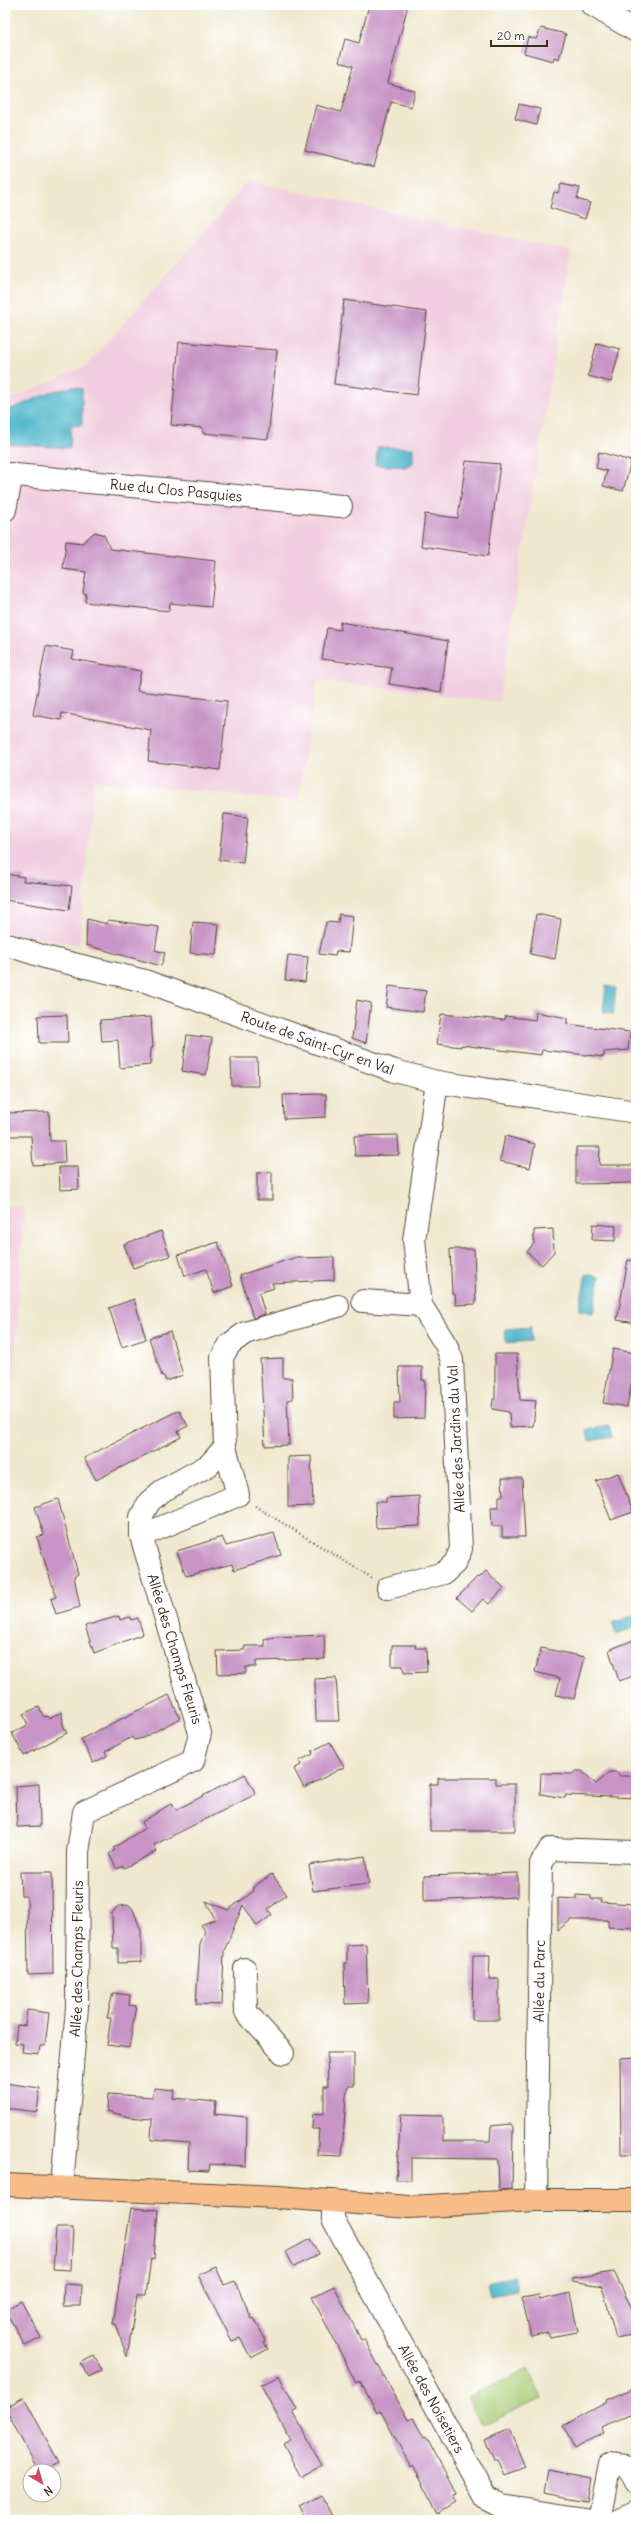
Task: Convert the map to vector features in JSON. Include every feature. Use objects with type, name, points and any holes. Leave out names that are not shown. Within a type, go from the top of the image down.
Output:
[{"type":"main road","points":[[5,2185],[62,2186],[333,2201],[409,2207],[536,2200],[636,2200]]},
{"type":"street","points":[[592,5],[636,31]]},
{"type":"street","name":"Rue du Clos Pasquies","points":[[5,510],[8,474],[341,506]]},
{"type":"street","name":"Route de Saint-Cyr en Val","points":[[5,944],[48,958],[145,981],[395,1071],[437,1082],[636,1112]]},
{"type":"street","name":"Allée des Jardins du Val","points":[[388,1588],[444,1573],[454,1564],[461,1549],[452,1360],[446,1345],[421,1305],[414,1240],[437,1082]]},
{"type":"street","points":[[363,1301],[421,1305]]},
{"type":"street","points":[[141,1536],[238,1495],[225,1447],[222,1357],[230,1344],[245,1333],[338,1306]]},
{"type":"street","name":"Allée des Champs Fleuris","points":[[62,2186],[77,2007],[78,1852],[84,1812],[193,1761],[200,1733],[141,1536],[141,1517],[149,1502],[162,1491],[209,1465],[225,1447]]},
{"type":"street","name":"Allée du Parc","points":[[536,2200],[541,1864],[550,1849],[636,1852]]},
{"type":"street","points":[[245,1969],[246,2012],[283,2053]]},
{"type":"street","name":"Allée des Noisetiers","points":[[333,2201],[333,2219],[486,2498],[502,2506],[592,2520]]},
{"type":"street","points":[[600,2520],[610,2464],[627,2466],[636,2483]]},
{"type":"street","points":[[619,2520],[636,2512]]},
{"type":"path","points":[[238,1495],[388,1588]]},
{"type":"shaded area","points":[[249,181],[571,251],[499,702],[317,680],[298,802],[94,780],[79,945],[5,931],[5,402],[86,366]]},
{"type":"shaded area","points":[[5,1205],[24,1207],[5,1530]]},
{"type":"green space","points":[[529,2369],[542,2398],[482,2426],[468,2397]]},
{"type":"water","points":[[73,387],[82,389],[82,425],[71,426],[70,448],[5,444],[5,412],[50,392]]},
{"type":"water","points":[[378,447],[413,448],[413,463],[406,467],[375,465]]},
{"type":"water","points":[[606,986],[616,988],[613,1014],[603,1012]]},
{"type":"water","points":[[586,1274],[600,1277],[593,1313],[579,1310]]},
{"type":"water","points":[[531,1327],[531,1341],[506,1343],[505,1329]]},
{"type":"water","points":[[609,1426],[612,1437],[589,1441],[587,1430]]},
{"type":"water","points":[[633,1616],[636,1627],[616,1634],[612,1623]]},
{"type":"water","points":[[514,2276],[517,2290],[490,2295],[487,2283]]},
{"type":"building","points":[[369,5],[408,5],[388,83],[415,91],[411,107],[391,102],[374,167],[305,150],[316,105],[341,112],[353,66],[339,62],[345,39],[359,43]]},
{"type":"building","points":[[541,28],[566,34],[559,59],[554,57],[553,61],[524,53],[528,37],[536,39]]},
{"type":"building","points":[[519,104],[540,109],[536,125],[515,119]]},
{"type":"building","points":[[561,184],[580,188],[577,199],[590,203],[585,219],[550,208],[554,192],[558,193]]},
{"type":"building","points":[[344,300],[427,312],[417,395],[334,384]]},
{"type":"building","points":[[179,342],[277,350],[268,439],[203,433],[203,428],[171,425]]},
{"type":"building","points":[[597,343],[620,349],[611,382],[588,376]]},
{"type":"building","points":[[599,452],[631,461],[623,491],[603,486],[607,471],[596,468]]},
{"type":"building","points":[[466,461],[500,464],[488,556],[421,546],[425,514],[458,518]]},
{"type":"building","points":[[95,532],[104,535],[110,549],[216,561],[211,607],[170,603],[169,611],[85,602],[86,594],[83,593],[86,572],[63,569],[66,541],[82,543]]},
{"type":"building","points":[[340,622],[448,641],[441,692],[389,684],[392,668],[322,659],[327,628],[340,630]]},
{"type":"building","points":[[46,646],[74,651],[72,659],[141,671],[137,691],[227,701],[220,770],[148,761],[151,730],[62,713],[61,720],[33,715]]},
{"type":"building","points":[[224,814],[248,817],[243,863],[219,860]]},
{"type":"building","points":[[5,874],[24,877],[23,881],[72,886],[69,910],[5,900]]},
{"type":"building","points":[[339,914],[353,916],[349,952],[336,951],[335,956],[319,954],[326,922],[338,923]]},
{"type":"building","points":[[536,914],[561,919],[555,959],[530,954]]},
{"type":"building","points":[[87,919],[107,924],[108,920],[159,927],[155,950],[165,953],[161,966],[86,945]]},
{"type":"building","points":[[193,922],[219,924],[216,955],[190,953]]},
{"type":"building","points":[[288,955],[308,957],[305,982],[285,980]]},
{"type":"building","points":[[389,986],[426,991],[423,1012],[386,1007]]},
{"type":"building","points":[[357,1000],[371,1003],[366,1043],[352,1038]]},
{"type":"building","points":[[536,1012],[567,1018],[567,1024],[630,1032],[628,1050],[604,1052],[604,1057],[542,1050],[541,1055],[461,1045],[461,1047],[437,1044],[441,1014],[504,1020],[505,1016],[535,1020]]},
{"type":"building","points":[[67,1015],[68,1043],[39,1043],[38,1016]]},
{"type":"building","points":[[151,1017],[153,1048],[151,1048],[150,1065],[120,1068],[118,1040],[102,1041],[100,1020]]},
{"type":"building","points":[[187,1035],[212,1038],[206,1075],[182,1071]]},
{"type":"building","points":[[231,1058],[257,1058],[258,1086],[232,1086]]},
{"type":"building","points":[[326,1094],[326,1117],[284,1119],[283,1095]]},
{"type":"building","points":[[49,1112],[50,1141],[64,1141],[65,1163],[33,1165],[31,1136],[5,1136],[5,1113]]},
{"type":"building","points":[[398,1135],[399,1155],[355,1156],[354,1136]]},
{"type":"building","points":[[505,1136],[535,1144],[530,1168],[500,1161]]},
{"type":"building","points":[[576,1147],[600,1147],[599,1165],[636,1165],[636,1183],[576,1184]]},
{"type":"building","points":[[59,1167],[78,1167],[79,1189],[60,1190]]},
{"type":"building","points":[[272,1172],[272,1200],[257,1200],[257,1173]]},
{"type":"building","points":[[593,1224],[616,1226],[615,1241],[592,1240]]},
{"type":"building","points":[[553,1229],[554,1252],[542,1265],[527,1252],[534,1243],[534,1230]]},
{"type":"building","points":[[161,1231],[170,1256],[133,1268],[124,1244]]},
{"type":"building","points":[[218,1242],[233,1286],[214,1293],[206,1269],[185,1276],[178,1255]]},
{"type":"building","points":[[450,1249],[474,1249],[476,1304],[456,1305],[455,1294],[452,1294]]},
{"type":"building","points":[[300,1256],[300,1258],[334,1257],[334,1280],[272,1283],[274,1288],[259,1293],[265,1314],[253,1318],[240,1275]]},
{"type":"building","points":[[628,1260],[636,1261],[636,1323],[617,1320]]},
{"type":"building","points":[[134,1299],[146,1339],[122,1347],[109,1308]]},
{"type":"building","points":[[170,1331],[183,1375],[166,1381],[164,1376],[162,1376],[149,1338]]},
{"type":"building","points":[[613,1349],[634,1353],[632,1364],[635,1364],[627,1407],[603,1403]]},
{"type":"building","points":[[495,1354],[517,1354],[520,1400],[536,1401],[533,1426],[510,1427],[509,1412],[492,1409],[493,1399],[495,1399]]},
{"type":"building","points":[[283,1358],[283,1378],[292,1378],[293,1399],[287,1400],[289,1445],[265,1446],[260,1359]]},
{"type":"building","points":[[399,1367],[422,1367],[422,1380],[425,1380],[424,1418],[394,1419],[394,1402],[400,1402]]},
{"type":"building","points":[[179,1410],[188,1426],[178,1431],[181,1437],[96,1480],[84,1458]]},
{"type":"building","points":[[311,1456],[313,1506],[288,1507],[288,1457]]},
{"type":"building","points":[[618,1473],[633,1512],[611,1520],[596,1481]]},
{"type":"building","points":[[502,1478],[522,1478],[525,1537],[502,1537],[502,1526],[492,1526],[491,1507],[499,1507],[499,1496],[503,1496]]},
{"type":"building","points":[[419,1496],[420,1526],[376,1528],[375,1502],[386,1502],[386,1498]]},
{"type":"building","points":[[58,1499],[78,1574],[74,1576],[80,1607],[56,1614],[51,1599],[56,1597],[37,1537],[44,1535],[35,1507]]},
{"type":"building","points":[[274,1533],[281,1555],[234,1570],[232,1564],[186,1576],[177,1551],[222,1537],[226,1546]]},
{"type":"building","points":[[486,1571],[504,1588],[489,1604],[483,1599],[472,1611],[457,1598],[477,1577],[479,1578]]},
{"type":"building","points":[[119,1616],[120,1620],[130,1617],[131,1620],[138,1618],[143,1634],[94,1653],[85,1626]]},
{"type":"building","points":[[324,1635],[325,1659],[256,1661],[256,1667],[246,1667],[246,1673],[218,1674],[217,1651],[244,1650],[245,1646],[265,1646],[264,1639],[276,1637]]},
{"type":"building","points":[[636,1639],[636,1675],[619,1681],[609,1650]]},
{"type":"building","points":[[392,1645],[416,1645],[415,1648],[426,1648],[427,1672],[404,1673],[403,1666],[392,1666]]},
{"type":"building","points":[[541,1648],[585,1657],[574,1699],[556,1695],[560,1678],[535,1672]]},
{"type":"building","points":[[336,1678],[339,1721],[316,1721],[315,1679]]},
{"type":"building","points":[[169,1695],[180,1718],[143,1738],[134,1740],[132,1737],[105,1752],[107,1756],[93,1763],[81,1739]]},
{"type":"building","points":[[39,1707],[44,1717],[47,1716],[49,1719],[62,1712],[63,1725],[67,1733],[24,1756],[12,1733],[28,1725],[23,1714]]},
{"type":"building","points":[[330,1742],[344,1767],[304,1788],[294,1769],[301,1765],[299,1761],[313,1754],[312,1751]]},
{"type":"building","points":[[576,1771],[582,1771],[596,1784],[610,1772],[616,1772],[620,1776],[636,1776],[636,1798],[566,1795],[565,1798],[540,1794],[541,1773],[572,1774]]},
{"type":"building","points":[[245,1774],[256,1794],[154,1845],[157,1851],[124,1868],[123,1866],[117,1869],[109,1854],[115,1850],[113,1848],[145,1828],[142,1822],[172,1803],[176,1810]]},
{"type":"building","points":[[438,1778],[496,1778],[496,1784],[515,1784],[515,1831],[430,1831],[430,1784],[438,1784]]},
{"type":"building","points":[[39,1784],[40,1826],[17,1827],[16,1786]]},
{"type":"building","points":[[365,1856],[369,1884],[313,1891],[309,1865]]},
{"type":"building","points":[[20,1872],[52,1872],[53,1974],[28,1975],[27,1896],[21,1896]]},
{"type":"building","points":[[518,1873],[518,1897],[424,1901],[424,1876]]},
{"type":"building","points":[[272,1874],[287,1895],[268,1909],[272,1915],[257,1926],[243,1905],[224,1951],[222,2005],[196,2004],[200,1944],[205,1931],[201,1925],[215,1919],[206,1901],[228,1910],[254,1891],[252,1888]]},
{"type":"building","points":[[576,1895],[591,1896],[591,1899],[602,1899],[601,1902],[633,1904],[633,1906],[636,1906],[636,1928],[608,1927],[608,1920],[571,1920],[558,1930],[558,1898],[576,1899]]},
{"type":"building","points":[[129,1905],[133,1909],[141,1931],[141,1962],[118,1963],[118,1948],[113,1948],[112,1913],[118,1906]]},
{"type":"building","points":[[366,1944],[368,2003],[345,2004],[344,1963],[347,1963],[347,1945]]},
{"type":"building","points":[[473,1955],[490,1955],[489,1979],[499,1979],[499,2020],[472,2020]]},
{"type":"building","points":[[113,1993],[130,1995],[129,2005],[136,2006],[129,2048],[107,2045],[111,2018],[107,2018]]},
{"type":"building","points":[[27,2010],[49,2013],[45,2046],[40,2046],[39,2054],[22,2052],[23,2044],[15,2043],[17,2025],[25,2026]]},
{"type":"building","points":[[327,2053],[354,2053],[354,2086],[348,2086],[346,2096],[342,2156],[317,2155],[319,2129],[312,2129],[313,2113],[324,2114],[324,2086],[328,2086]]},
{"type":"building","points":[[636,2057],[636,2154],[621,2154],[620,2058]]},
{"type":"building","points":[[5,2083],[40,2088],[37,2112],[5,2108]]},
{"type":"building","points":[[154,2088],[174,2090],[173,2098],[216,2102],[215,2114],[247,2117],[246,2166],[210,2164],[209,2171],[188,2170],[189,2143],[151,2140],[152,2119],[128,2117],[107,2111],[108,2094],[153,2097]]},
{"type":"building","points":[[401,2115],[443,2116],[443,2141],[490,2141],[491,2126],[511,2124],[513,2127],[512,2189],[499,2190],[498,2159],[411,2158],[411,2180],[396,2180]]},
{"type":"building","points":[[131,2208],[158,2210],[154,2259],[151,2258],[146,2295],[137,2295],[127,2357],[116,2324],[113,2324]]},
{"type":"building","points":[[56,2228],[73,2228],[71,2270],[53,2269]]},
{"type":"building","points":[[310,2239],[319,2254],[294,2267],[286,2252]]},
{"type":"building","points":[[216,2267],[224,2285],[235,2281],[252,2319],[254,2318],[266,2341],[264,2342],[268,2349],[251,2358],[240,2338],[232,2341],[198,2275]]},
{"type":"building","points":[[614,2272],[636,2317],[636,2334],[616,2338],[602,2286],[572,2281],[572,2278]]},
{"type":"building","points":[[64,2284],[82,2285],[81,2306],[63,2306]]},
{"type":"building","points":[[334,2286],[361,2340],[364,2339],[408,2420],[413,2418],[424,2438],[426,2437],[456,2494],[453,2495],[457,2502],[439,2513],[413,2465],[411,2467],[380,2410],[377,2412],[360,2381],[356,2383],[312,2297]]},
{"type":"building","points":[[570,2293],[578,2332],[549,2337],[547,2332],[531,2336],[522,2298],[539,2295],[540,2300]]},
{"type":"building","points":[[21,2301],[41,2338],[25,2346],[5,2310]]},
{"type":"building","points":[[94,2356],[102,2370],[89,2377],[80,2363]]},
{"type":"building","points":[[279,2376],[297,2409],[293,2411],[321,2466],[301,2477],[283,2444],[290,2440],[261,2385]]},
{"type":"building","points":[[636,2387],[636,2412],[600,2427],[603,2433],[575,2449],[563,2426],[607,2402],[606,2400]]},
{"type":"building","points":[[24,2397],[59,2463],[34,2463],[5,2408]]},
{"type":"building","points":[[509,2429],[525,2467],[505,2475],[498,2460],[494,2460],[485,2440]]},
{"type":"building","points":[[548,2470],[591,2478],[587,2501],[544,2493]]},
{"type":"building","points":[[321,2495],[334,2520],[306,2520],[299,2507]]}]
